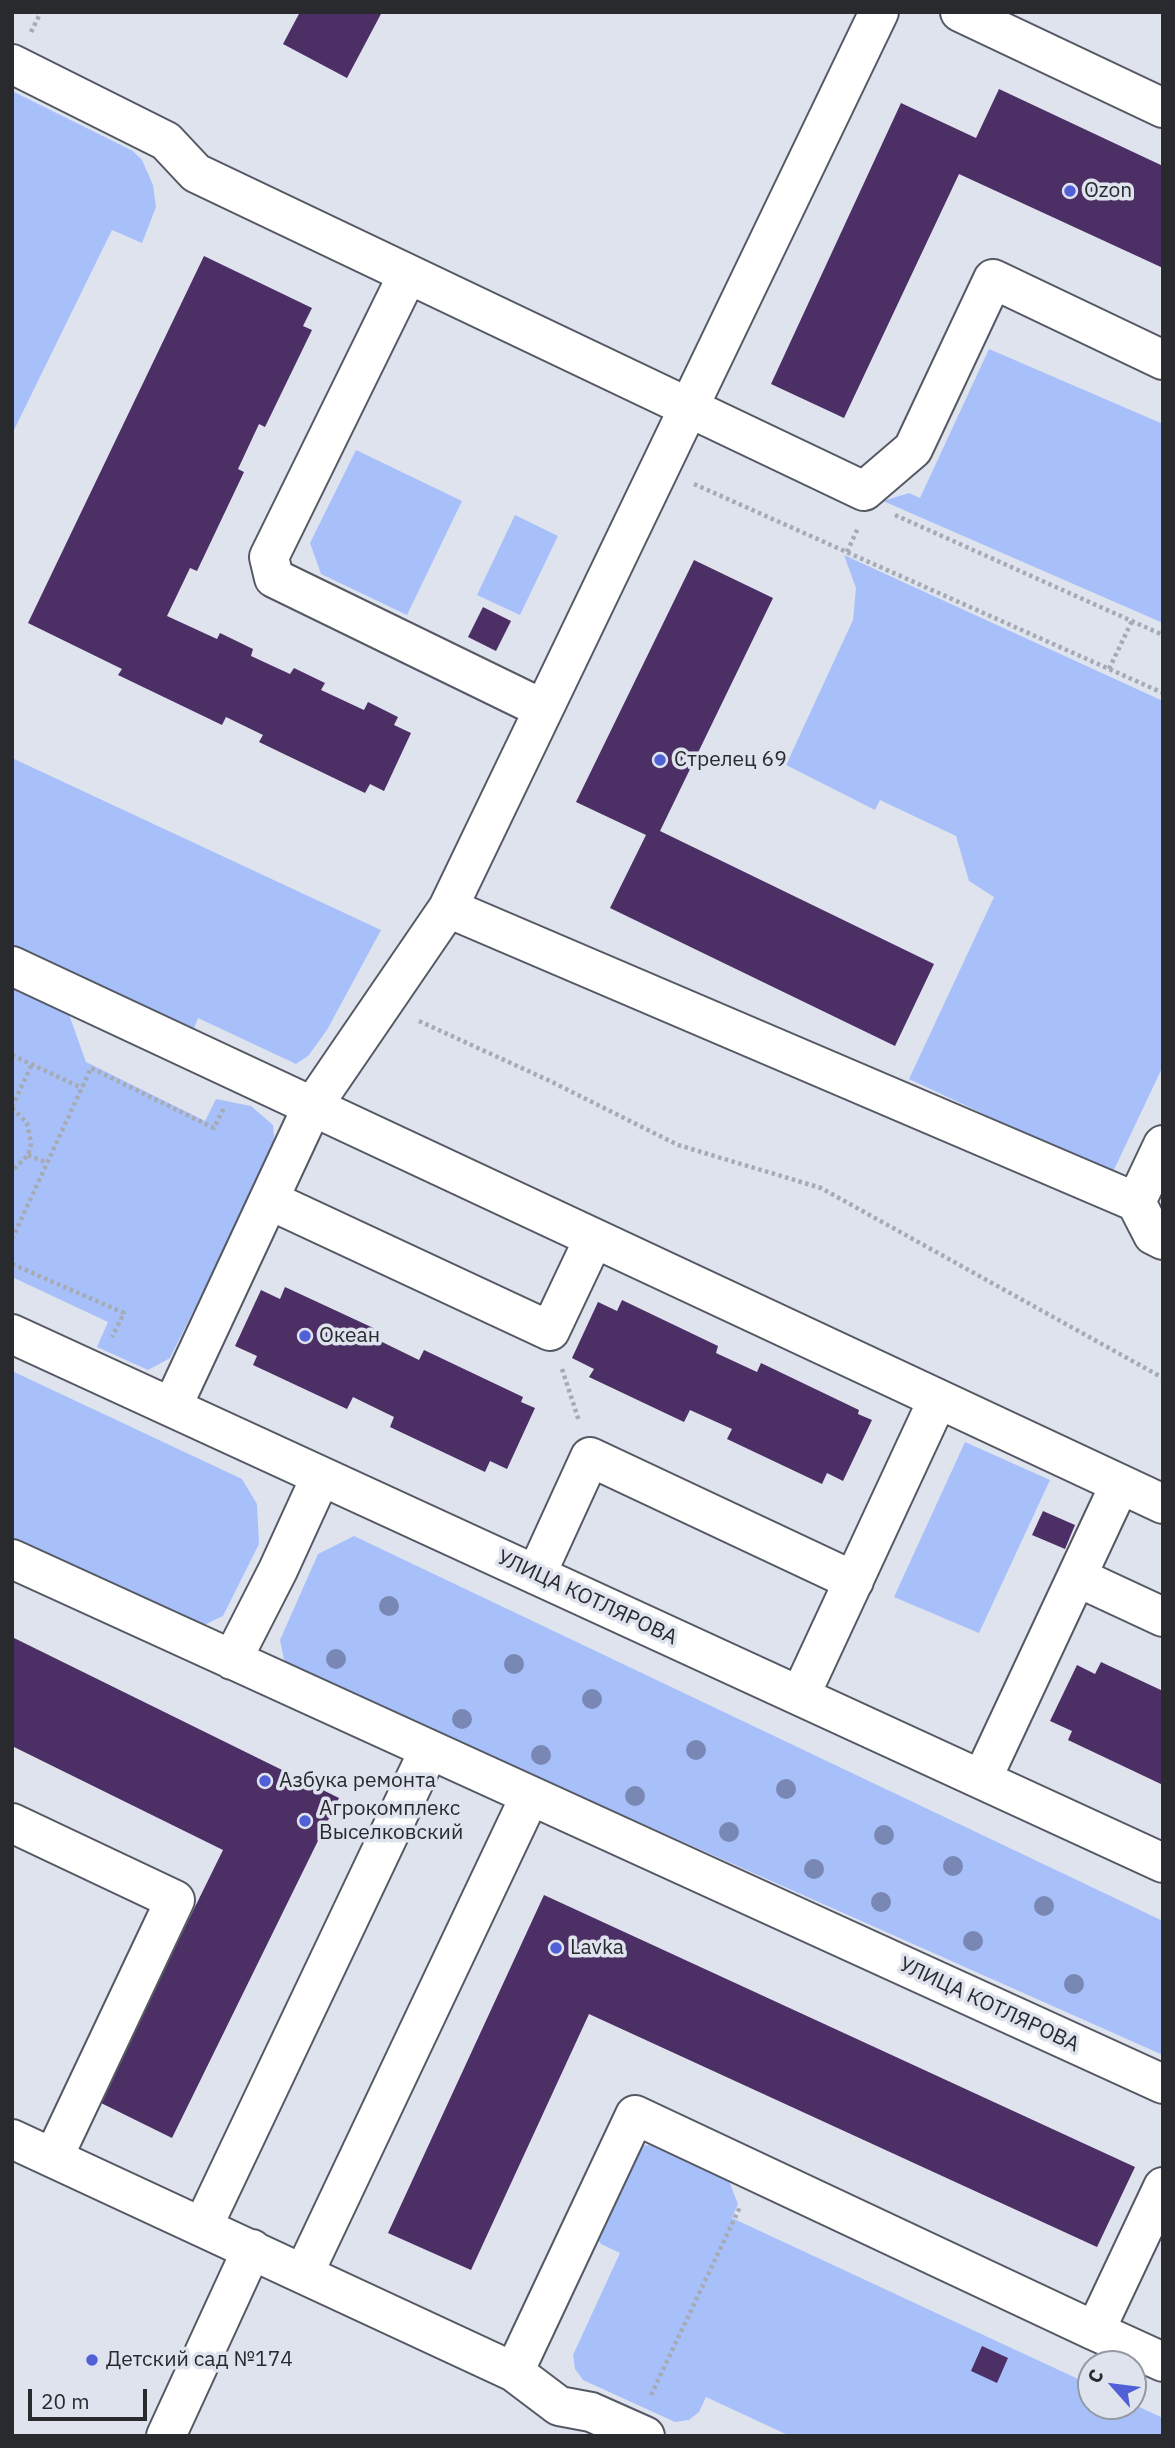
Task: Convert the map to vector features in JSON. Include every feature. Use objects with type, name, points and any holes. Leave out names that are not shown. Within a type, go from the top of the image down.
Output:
[{"type":"street","points":[[172,1407],[312,1107],[448,908],[879,12]]},
{"type":"street","points":[[960,12],[1163,108]]},
{"type":"street","points":[[12,64],[166,141],[196,173],[864,491],[913,449],[993,279],[1163,360]]},
{"type":"street","points":[[408,274],[269,557],[274,578],[543,709]]},
{"type":"street","points":[[448,908],[1136,1202],[1153,1235],[1163,1240]]},
{"type":"street","points":[[12,966],[1163,1504]]},
{"type":"street","points":[[1136,1202],[1163,1144]]},
{"type":"street","points":[[269,1200],[550,1331],[594,1238]]},
{"type":"street","name":"УЛИЦА КОТЛЯРОВА","points":[[12,1334],[1163,1863]]},
{"type":"street","points":[[800,1696],[938,1399]]},
{"type":"street","points":[[536,1574],[590,1457],[854,1581]]},
{"type":"street","points":[[232,1660],[278,1570],[321,1476]]},
{"type":"street","points":[[982,1779],[1120,1484]]},
{"type":"street","name":"УЛИЦА КОТЛЯРОВА","points":[[12,1559],[1163,2084]]},
{"type":"street","points":[[1077,1577],[1163,1617]]},
{"type":"street","points":[[203,2226],[429,1749]]},
{"type":"street","points":[[304,2273],[530,1796]]},
{"type":"street","points":[[12,1823],[175,1900],[54,2156]]},
{"type":"street","points":[[514,2372],[635,2115],[1163,2362]]},
{"type":"street","points":[[12,2139],[54,2156],[514,2372],[553,2421],[591,2412],[640,2433]]},
{"type":"street","points":[[1095,2332],[1163,2187]]},
{"type":"street","points":[[166,2436],[252,2249]]},
{"type":"path","points":[[694,484],[1163,694]]},
{"type":"path","points":[[894,515],[1163,635]]},
{"type":"path","points":[[1109,669],[1132,621]]},
{"type":"path","points":[[383,1005],[550,1081],[678,1145],[821,1188],[1163,1378]]},
{"type":"path","points":[[12,1055],[82,1088]]},
{"type":"path","points":[[12,1171],[28,1155],[31,1144],[27,1123],[12,1108],[32,1064]]},
{"type":"path","points":[[12,1239],[91,1068],[214,1129],[226,1103]]},
{"type":"path","points":[[28,1155],[47,1163]]},
{"type":"path","points":[[12,1264],[124,1313],[109,1342],[119,1346]]},
{"type":"path","points":[[550,1331],[590,1457]]},
{"type":"path","points":[[640,2433],[756,2173]]},
{"type":"shaded area","points":[[12,91],[133,151],[142,160],[153,185],[156,207],[142,243],[112,230],[12,434]]},
{"type":"shaded area","points":[[989,349],[1163,424],[1163,623],[883,501],[909,493],[920,498]]},
{"type":"shaded area","points":[[356,450],[462,501],[407,615],[321,574],[310,543]]},
{"type":"shaded area","points":[[515,515],[558,536],[520,615],[477,595]]},
{"type":"shaded area","points":[[844,555],[1163,701],[1163,1066],[1112,1174],[909,1079],[994,897],[969,881],[956,836],[880,800],[875,810],[786,765],[853,620],[856,588]]},
{"type":"shaded area","points":[[12,758],[381,930],[327,1030],[308,1056],[296,1064],[198,1018],[191,1036],[12,946]]},
{"type":"shaded area","points":[[12,980],[66,1006],[86,1062],[205,1121],[216,1099],[251,1106],[273,1125],[275,1147],[170,1358],[148,1370],[97,1347],[108,1322],[12,1277]]},
{"type":"shaded area","points":[[12,1371],[242,1479],[257,1504],[259,1544],[223,1616],[202,1626],[12,1540]]},
{"type":"shaded area","points":[[965,1442],[1050,1480],[979,1633],[894,1597]]},
{"type":"shaded area","points":[[354,1536],[1163,1921],[1163,2055],[285,1665],[280,1640],[318,1554]]},
{"type":"shaded area","points":[[650,2145],[729,2181],[738,2204],[732,2218],[1077,2378],[1077,2420],[1147,2420],[1147,2411],[1163,2418],[1163,2436],[790,2436],[706,2397],[699,2412],[689,2420],[675,2422],[583,2380],[575,2369],[573,2355],[620,2253],[601,2244],[594,2234],[638,2146]]},
{"type":"building","points":[[300,12],[382,12],[347,78],[283,44]]},
{"type":"building","points":[[999,89],[1163,166],[1163,268],[959,174],[844,418],[771,384],[901,103],[976,138]]},
{"type":"building","points":[[204,256],[312,308],[303,326],[312,330],[265,427],[259,424],[238,469],[244,472],[197,571],[190,568],[167,616],[217,639],[220,633],[253,649],[251,656],[290,674],[294,668],[325,683],[321,690],[364,710],[368,702],[398,717],[394,725],[411,733],[384,791],[370,784],[365,793],[259,742],[263,735],[226,717],[222,725],[118,675],[122,669],[28,623]]},
{"type":"building","points":[[694,560],[773,598],[660,831],[934,964],[895,1046],[610,908],[646,835],[576,802]]},
{"type":"building","points":[[483,607],[511,621],[496,651],[468,637]]},
{"type":"building","points":[[285,1287],[382,1332],[378,1340],[419,1360],[424,1350],[523,1397],[521,1402],[535,1408],[507,1469],[490,1461],[485,1472],[390,1427],[394,1417],[353,1397],[347,1409],[253,1365],[257,1356],[235,1346],[261,1290],[280,1299]]},
{"type":"building","points":[[622,1300],[718,1346],[716,1353],[757,1372],[761,1363],[859,1410],[858,1414],[872,1420],[843,1481],[827,1473],[822,1484],[727,1439],[732,1429],[690,1410],[684,1422],[589,1377],[594,1369],[572,1358],[598,1302],[617,1311]]},
{"type":"building","points":[[1043,1511],[1075,1525],[1065,1549],[1032,1535]]},
{"type":"building","points":[[12,1637],[339,1798],[172,2138],[99,2102],[223,1850],[12,1746]]},
{"type":"building","points":[[1101,1662],[1163,1691],[1163,1785],[1068,1740],[1072,1731],[1050,1721],[1077,1665],[1095,1674]]},
{"type":"building","points":[[544,1895],[1135,2167],[1097,2247],[589,2014],[471,2270],[388,2233]]},
{"type":"building","points":[[982,2346],[1008,2358],[997,2383],[971,2371]]},
{"type":"place","name":"Ozon","points":[[1070,191]]},
{"type":"place","name":"Стрелец 69","points":[[660,760]]},
{"type":"place","name":"Океан","points":[[305,1336]]},
{"type":"place","name":"Азбука ремонта","points":[[265,1781]]},
{"type":"place","name":"Агрокомплекс Выселковский","points":[[305,1821]]},
{"type":"place","name":"Lavka","points":[[556,1948]]},
{"type":"place","name":"Детский сад №174","points":[[92,2360]]}]
